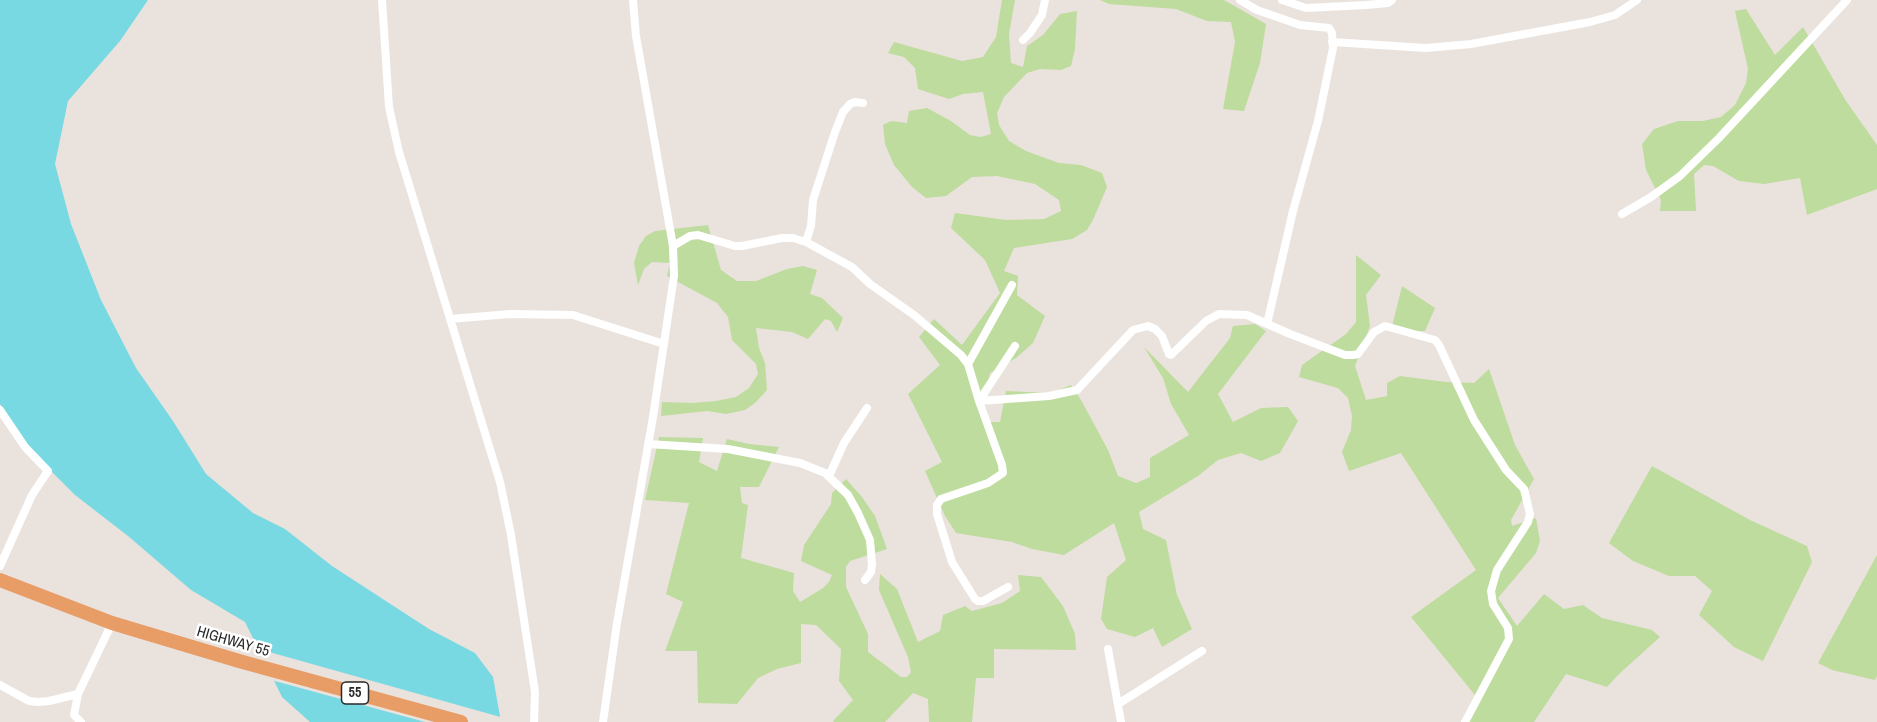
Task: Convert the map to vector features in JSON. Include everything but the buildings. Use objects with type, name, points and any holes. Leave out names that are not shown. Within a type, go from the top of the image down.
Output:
[{"type":"highway","name":"HIGHWAY 55","points":[[0,580],[112,623],[461,722]]},
{"type":"street","points":[[382,0],[389,107],[394,130],[500,482],[509,524],[535,692],[534,722]]},
{"type":"street","points":[[603,722],[674,276],[673,246],[636,36],[633,0]]},
{"type":"street","points":[[1023,40],[1042,15],[1046,0]]},
{"type":"street","points":[[1240,0],[1257,10],[1300,25],[1329,28],[1332,33],[1318,121],[1293,211],[1267,324]]},
{"type":"street","points":[[1282,0],[1306,8],[1316,8],[1388,3],[1392,0]]},
{"type":"street","points":[[1332,42],[1426,48],[1462,45],[1606,18],[1615,15],[1637,0]]},
{"type":"street","points":[[1622,214],[1680,176],[1847,0]]},
{"type":"street","points":[[806,242],[811,226],[813,200],[843,112],[850,104],[863,103]]},
{"type":"street","points":[[673,246],[690,236],[698,235],[735,246],[782,238],[793,238],[806,242],[852,267],[870,284],[914,315],[962,355],[968,364],[1003,473],[988,483],[941,499],[937,505],[937,514],[952,562],[975,599],[978,602],[983,601],[1008,587]]},
{"type":"street","points":[[968,364],[1012,285]]},
{"type":"street","points":[[450,320],[510,314],[573,315],[664,344]]},
{"type":"street","points":[[979,401],[1049,396],[1077,390],[1129,332],[1148,326],[1155,329],[1162,336],[1170,355],[1206,321],[1219,314],[1247,315],[1345,355],[1353,356],[1358,354],[1374,332],[1385,326],[1435,340],[1440,345],[1474,420],[1506,470],[1524,489],[1530,513],[1527,522],[1497,570],[1491,591],[1493,604],[1508,628],[1509,639],[1465,722]]},
{"type":"street","points":[[979,401],[1015,346]]},
{"type":"street","points":[[829,476],[844,443],[867,408]]},
{"type":"street","points":[[0,410],[25,447],[48,471],[47,476],[32,495],[0,566]]},
{"type":"street","points":[[648,444],[728,449],[800,463],[829,476],[848,495],[870,540],[872,564],[871,572],[865,580]]},
{"type":"street","points":[[81,722],[74,715],[78,694],[112,623]]},
{"type":"street","points":[[1108,649],[1121,722]]},
{"type":"street","points":[[1118,704],[1202,651]]},
{"type":"street","points":[[0,686],[29,701],[38,702],[78,694]]},
{"type":"green space","points":[[1002,0],[1015,0],[1009,34],[1011,63],[1023,67],[1027,46],[1043,35],[1060,14],[1077,11],[1075,49],[1071,66],[1061,70],[1040,69],[1027,73],[1004,97],[997,113],[999,125],[1009,141],[1026,151],[1059,163],[1081,165],[1102,173],[1107,187],[1087,230],[1072,239],[1014,248],[1004,271],[1018,276],[1017,295],[1045,316],[1033,343],[1016,358],[990,373],[983,404],[990,422],[1000,422],[1006,391],[1051,393],[1071,385],[1108,450],[1118,476],[1136,483],[1150,477],[1150,458],[1189,435],[1171,404],[1163,378],[1144,347],[1188,392],[1230,338],[1233,326],[1255,324],[1266,331],[1218,394],[1233,422],[1261,408],[1288,407],[1298,421],[1280,453],[1261,461],[1241,453],[1218,460],[1198,476],[1139,512],[1143,529],[1166,540],[1177,595],[1192,629],[1162,647],[1153,628],[1135,637],[1107,629],[1101,619],[1107,577],[1126,560],[1114,523],[1064,555],[1032,549],[1012,542],[956,533],[945,516],[925,471],[942,462],[908,394],[940,365],[919,337],[934,319],[962,345],[1000,293],[985,260],[951,228],[955,213],[1006,220],[1044,219],[1061,211],[1059,200],[1035,184],[997,176],[972,177],[946,196],[926,198],[912,187],[894,165],[885,144],[883,125],[891,121],[907,123],[909,111],[927,108],[970,135],[981,137],[991,134],[983,92],[963,94],[949,99],[918,89],[915,68],[904,57],[888,53],[894,42],[962,61],[983,57],[996,37]]},
{"type":"green space","points":[[1100,0],[1224,0],[1266,24],[1260,63],[1244,111],[1223,109],[1235,42],[1231,22],[1207,21],[1176,9],[1109,4]]},
{"type":"green space","points":[[1746,9],[1775,55],[1803,27],[1846,101],[1877,145],[1877,189],[1807,215],[1800,178],[1764,184],[1739,181],[1713,166],[1704,165],[1694,174],[1696,211],[1660,211],[1661,200],[1646,170],[1642,144],[1654,129],[1678,121],[1703,121],[1721,117],[1735,105],[1746,83],[1748,69],[1735,11]]},
{"type":"green space","points":[[708,225],[721,270],[737,281],[756,281],[787,269],[803,266],[817,270],[810,294],[822,298],[843,318],[837,332],[831,321],[825,319],[808,339],[792,332],[756,328],[759,348],[765,363],[767,390],[745,410],[726,414],[707,411],[661,416],[662,402],[693,403],[736,397],[749,388],[758,374],[756,364],[732,340],[728,317],[717,303],[667,276],[670,263],[652,262],[644,269],[638,285],[634,263],[639,246],[646,236],[655,231]]},
{"type":"green space","points":[[1356,255],[1381,275],[1366,295],[1370,326],[1355,366],[1366,400],[1387,396],[1387,383],[1400,376],[1474,383],[1489,369],[1515,445],[1534,479],[1511,520],[1512,526],[1536,518],[1540,541],[1536,553],[1498,598],[1517,626],[1544,594],[1564,609],[1583,605],[1602,618],[1652,630],[1660,637],[1607,687],[1566,674],[1534,722],[1461,722],[1475,695],[1411,617],[1476,570],[1401,453],[1349,471],[1342,452],[1351,430],[1352,416],[1348,398],[1338,388],[1299,377],[1302,365],[1346,334],[1356,322]]},
{"type":"green space","points":[[1402,286],[1435,308],[1425,331],[1391,331]]},
{"type":"green space","points":[[659,437],[703,438],[699,462],[717,471],[727,439],[779,447],[759,487],[740,487],[742,503],[748,505],[741,558],[794,573],[793,591],[800,602],[823,588],[832,575],[801,561],[804,545],[831,504],[832,493],[846,479],[875,516],[887,549],[850,561],[846,567],[846,587],[868,634],[868,652],[901,677],[907,677],[911,672],[908,657],[879,590],[880,574],[897,589],[918,642],[940,631],[943,615],[965,606],[972,611],[1002,603],[1020,591],[1018,575],[1041,577],[1063,606],[1075,634],[1076,650],[994,649],[994,678],[976,678],[972,722],[929,722],[928,699],[913,693],[885,722],[834,722],[853,700],[839,681],[841,649],[816,625],[801,624],[801,663],[777,669],[758,678],[737,704],[698,703],[697,651],[665,651],[683,602],[666,594],[689,503],[645,500]]},
{"type":"green space","points":[[1652,466],[1750,520],[1807,546],[1812,562],[1763,661],[1734,647],[1699,615],[1712,591],[1695,576],[1669,576],[1633,561],[1609,543]]},
{"type":"green space","points":[[1877,555],[1877,676],[1875,680],[1832,670],[1818,663]]},
{"type":"water","points":[[0,0],[148,0],[120,41],[68,101],[55,164],[71,224],[101,300],[136,368],[206,474],[253,513],[285,529],[332,566],[429,629],[475,653],[493,677],[501,722],[310,722],[282,697],[245,622],[191,590],[128,536],[75,495],[24,444],[0,404]]},
{"type":"pier","points":[[255,648],[504,718],[504,722],[425,722],[271,680]]}]
